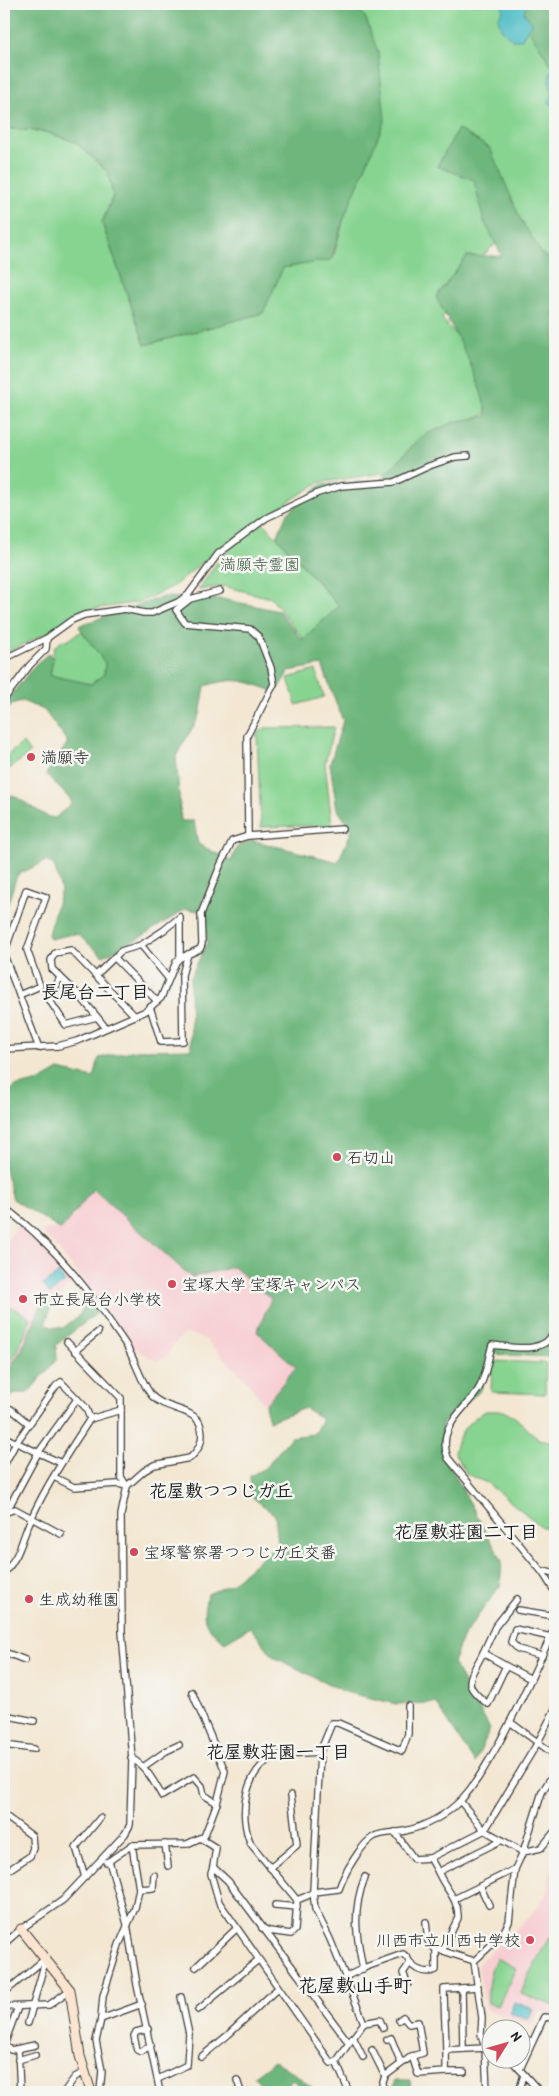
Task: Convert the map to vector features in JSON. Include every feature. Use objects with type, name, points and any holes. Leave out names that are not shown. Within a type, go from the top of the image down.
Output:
[{"type":"street","points":[[4,659],[47,638],[72,620],[84,615],[125,609],[144,614],[178,602],[188,595],[218,554],[266,518],[318,493],[341,486],[394,482],[429,466],[456,457],[468,456]]},
{"type":"street","points":[[220,592],[190,599],[176,610],[185,623],[250,629],[259,637],[271,668],[274,684],[247,736],[248,836]]},
{"type":"street","points":[[4,699],[30,665],[46,649],[47,638]]},
{"type":"street","points":[[4,1049],[58,1046],[77,1041],[135,1016],[157,1002],[161,998],[176,962],[180,958],[200,949],[202,944],[201,914],[232,841],[248,836],[342,829]]},
{"type":"street","points":[[19,995],[40,986],[27,950],[46,897],[26,890],[4,955],[38,1048]]},
{"type":"street","points":[[96,975],[121,951],[141,945],[180,917],[180,958]]},
{"type":"street","points":[[141,945],[168,978]]},
{"type":"street","points":[[106,1028],[80,996],[52,970],[51,960],[55,953],[71,950],[135,1016]]},
{"type":"street","points":[[150,1008],[161,1042],[183,1041],[182,975],[188,954]]},
{"type":"street","points":[[114,957],[157,1002]]},
{"type":"street","points":[[60,977],[50,1001],[66,1025],[97,1017]]},
{"type":"street","points":[[4,1207],[42,1239],[73,1275],[124,1342],[152,1395],[168,1407],[193,1416],[199,1422],[202,1431],[201,1444],[190,1458],[154,1464],[127,1486],[121,1514],[120,1584],[124,1674],[131,1758],[130,1825],[125,1834],[63,1900],[21,1929],[4,1944]]},
{"type":"street","points":[[555,1331],[552,1339],[541,1346],[526,1348],[492,1345],[478,1389],[457,1412],[445,1441],[448,1458],[544,1573],[555,1592]]},
{"type":"street","points":[[75,1350],[98,1332]]},
{"type":"street","points":[[67,1342],[121,1398],[122,1477],[127,1486]]},
{"type":"street","points":[[4,1465],[29,1424],[56,1386],[61,1382],[86,1408],[90,1420]]},
{"type":"street","points":[[4,1508],[10,1505],[38,1453],[77,1398]]},
{"type":"street","points":[[4,1416],[11,1409],[29,1424]]},
{"type":"street","points":[[4,1573],[15,1561],[31,1518],[61,1462],[90,1420],[121,1410]]},
{"type":"street","points":[[4,1437],[61,1462]]},
{"type":"street","points":[[54,1477],[74,1487],[118,1484],[127,1486]]},
{"type":"street","points":[[4,1513],[15,1509],[61,1534]]},
{"type":"street","points":[[544,1573],[547,1571],[555,1573]]},
{"type":"street","points":[[506,1666],[488,1704],[473,1693],[470,1679],[495,1627],[517,1599]]},
{"type":"street","points":[[518,1610],[555,1616]]},
{"type":"street","points":[[275,1905],[297,1904],[313,1892],[339,1888],[345,1872],[375,1836],[430,1822],[447,1812],[460,1801],[474,1785],[510,1722],[555,1627]]},
{"type":"street","points":[[542,1656],[518,1649],[511,1642],[515,1629],[551,1637]]},
{"type":"street","points":[[4,1653],[25,1660]]},
{"type":"street","points":[[483,1653],[531,1679]]},
{"type":"street","points":[[97,1864],[109,1861],[132,1845],[186,1844],[204,1837],[217,1803],[225,1771],[192,1692]]},
{"type":"street","points":[[364,2023],[315,1909],[313,1892],[320,1752],[332,1723],[338,1723],[402,1751],[408,1734],[408,1706]]},
{"type":"street","points":[[395,1832],[414,1859],[430,1858],[485,1830],[538,1742],[555,1709]]},
{"type":"street","points":[[4,1717],[34,1721]]},
{"type":"street","points":[[510,1722],[555,1755]]},
{"type":"street","points":[[4,1745],[34,1749]]},
{"type":"street","points":[[143,1767],[166,1751],[179,1745]]},
{"type":"street","points":[[262,1928],[291,1934],[295,1930],[297,1904],[251,1844],[247,1836],[245,1823],[246,1797],[249,1784],[256,1771],[278,1756],[320,1752]]},
{"type":"street","points":[[131,1758],[143,1767],[162,1796],[194,1777],[202,1786],[204,1795],[217,1803]]},
{"type":"street","points":[[474,1962],[502,1935],[510,1922],[515,1869],[523,1852],[542,1792],[555,1771]]},
{"type":"street","points":[[270,1868],[297,1845],[290,1795]]},
{"type":"street","points":[[460,1801],[485,1830],[523,1852],[541,1848],[555,1831]]},
{"type":"street","points":[[4,1815],[32,1836],[33,1848],[30,1856],[4,1873]]},
{"type":"street","points":[[85,1877],[76,1847],[100,1818]]},
{"type":"street","points":[[200,1838],[216,1848],[211,1874],[219,1902],[331,2063],[336,2062]]},
{"type":"street","points":[[438,1872],[502,1840]]},
{"type":"street","points":[[165,1844],[168,1866]]},
{"type":"street","points":[[100,2092],[102,2071],[96,2041],[101,2019],[103,1996],[127,1924],[135,1908],[139,1889],[132,1845]]},
{"type":"street","points":[[345,1978],[403,1954],[408,1957],[410,1963],[423,1971],[431,1973],[436,1970],[439,1950],[458,1918],[458,1912],[454,1899],[430,1858]]},
{"type":"street","points":[[109,1861],[127,1924],[160,2092]]},
{"type":"street","points":[[213,1867],[228,1881],[262,1928],[363,2057]]},
{"type":"street","points":[[454,1899],[515,1869]]},
{"type":"street","points":[[139,1889],[153,1888],[154,1875]]},
{"type":"street","points":[[363,1969],[355,1916],[357,1898],[365,1877]]},
{"type":"street","points":[[480,1886],[489,1905]]},
{"type":"street","points":[[426,1922],[428,1941],[439,1950],[474,1962]]},
{"type":"street","points":[[21,1929],[70,1990],[80,2056],[91,2092]]},
{"type":"street","points":[[196,1967],[236,1929]]},
{"type":"street","points":[[4,1993],[46,1958]]},
{"type":"street","points":[[28,2023],[46,1958]]},
{"type":"street","points":[[198,2010],[258,1960]]},
{"type":"street","points":[[474,1962],[482,2018],[482,2038]]},
{"type":"street","points":[[408,1984],[403,1973],[410,1963]]},
{"type":"street","points":[[446,2072],[447,2050],[444,2026],[444,1989],[478,1987]]},
{"type":"street","points":[[201,2057],[229,2034],[278,1988]]},
{"type":"street","points":[[462,1988],[463,2049]]},
{"type":"street","points":[[4,2007],[49,2005],[70,1990]]},
{"type":"street","points":[[158,2079],[188,2065],[189,2034],[181,1997]]},
{"type":"street","points":[[101,2019],[142,2004]]},
{"type":"street","points":[[18,2006],[4,2045],[11,2050],[34,2045]]},
{"type":"street","points":[[380,2092],[385,2076],[412,2056],[423,2053],[418,2022],[409,2024],[403,2016],[399,2020]]},
{"type":"street","points":[[532,2042],[544,2017],[555,2018]]},
{"type":"street","points":[[336,2062],[364,2023],[380,2020],[382,2028]]},
{"type":"street","points":[[148,2029],[136,2032],[134,2036],[137,2050],[141,2052],[151,2045]]},
{"type":"street","points":[[387,2040],[391,2038],[401,2063]]},
{"type":"street","points":[[18,2048],[20,2092]]},
{"type":"street","points":[[447,2050],[482,2048]]},
{"type":"street","points":[[372,2050],[385,2076]]},
{"type":"street","points":[[18,2060],[35,2055]]},
{"type":"street","points":[[412,2056],[418,2074],[464,2072]]},
{"type":"street","points":[[336,2062],[349,2092]]},
{"type":"street","points":[[486,2068],[488,2092]]},
{"type":"street","points":[[520,2069],[540,2092]]},
{"type":"street","points":[[64,2091],[75,2077],[85,2072]]},
{"type":"street","points":[[519,2092],[524,2075]]},
{"type":"street","points":[[237,2080],[241,2092]]},
{"type":"shaded area","name":"宝塚大学 宝塚キャンパス","points":[[91,1184],[236,1266],[275,1299],[299,1369],[267,1409],[248,1382],[204,1338],[186,1333],[172,1346],[168,1356],[158,1361],[135,1349],[103,1305],[52,1242],[41,1232],[55,1229]]},
{"type":"shaded area","name":"市立長尾台小学校","points":[[19,1223],[73,1282],[55,1301],[44,1297],[22,1349],[4,1377],[4,1247]]},
{"type":"shaded area","name":"川西市立川西中学校","points":[[555,1855],[555,2015],[538,2012],[532,2024],[532,2018],[510,2018],[486,2009],[478,1969],[479,1962],[530,1917],[548,1892],[553,1857]]},
{"type":"green space","points":[[4,4],[356,4],[366,19],[378,52],[385,120],[344,218],[331,260],[283,268],[263,313],[145,345],[102,223],[113,196],[108,172],[75,142],[46,132],[4,128]]},
{"type":"green space","points":[[356,4],[517,4],[555,64],[555,264],[544,259],[517,224],[473,265],[442,319],[482,365],[490,412],[414,444],[389,472],[318,483],[210,556],[175,585],[140,602],[87,610],[70,617],[51,631],[4,654],[4,128],[46,132],[75,142],[108,172],[113,196],[102,223],[145,345],[263,313],[283,268],[333,259],[344,218],[366,19]]},
{"type":"green space","points":[[512,4],[555,4],[555,71]]},
{"type":"green space","points":[[458,129],[490,148],[521,220],[542,254],[555,263],[555,1377],[550,1357],[490,1354],[481,1390],[442,1424],[442,1452],[502,1561],[500,1586],[462,1638],[453,1663],[490,1729],[475,1763],[436,1703],[396,1704],[345,1692],[274,1657],[250,1627],[225,1642],[208,1627],[204,1610],[208,1594],[231,1584],[278,1543],[275,1515],[251,1496],[250,1476],[265,1468],[291,1437],[314,1434],[322,1419],[305,1408],[269,1421],[265,1405],[296,1367],[257,1332],[271,1299],[234,1267],[191,1277],[93,1189],[61,1230],[13,1199],[4,1166],[4,1100],[14,1087],[40,1081],[59,1070],[94,1078],[99,1058],[136,1050],[191,1049],[190,978],[207,943],[206,912],[186,909],[139,938],[103,956],[78,935],[73,934],[50,939],[48,934],[61,890],[54,865],[46,861],[17,875],[4,915],[4,799],[13,795],[48,817],[55,818],[71,804],[71,800],[46,774],[67,744],[67,741],[44,710],[22,701],[14,703],[4,712],[4,704],[35,665],[49,653],[53,660],[50,675],[91,684],[104,674],[105,663],[79,627],[80,625],[163,597],[222,599],[279,611],[301,639],[339,606],[277,537],[287,514],[321,485],[379,481],[422,436],[454,422],[487,416],[473,369],[436,297],[467,256],[502,256],[483,219],[474,180],[437,166]],"holes":[[[322,665],[343,721],[330,764],[337,809],[352,830],[338,862],[251,840],[237,847],[231,861],[198,844],[194,821],[181,821],[176,756],[200,715],[205,686],[225,681],[241,681],[276,692],[289,671]]]},
{"type":"green space","name":"満願寺霊園","points":[[262,521],[339,606],[303,639],[271,598],[223,586],[198,590],[220,558]]},
{"type":"green space","points":[[82,631],[104,660],[105,672],[101,677],[87,685],[50,675],[54,647],[63,640],[67,641]]},
{"type":"green space","points":[[316,670],[324,697],[296,705],[288,678]]},
{"type":"green space","points":[[334,727],[325,763],[332,825],[261,827],[257,734],[265,728]]},
{"type":"green space","points":[[23,743],[30,753],[4,773],[4,767],[10,762],[6,756]]},
{"type":"green space","points":[[44,1299],[51,1306],[46,1322],[51,1327],[63,1328],[80,1315],[84,1305],[90,1306],[97,1313],[56,1345],[57,1359],[28,1393],[15,1393],[4,1405],[4,1377],[22,1349]]},
{"type":"green space","points":[[4,1303],[31,1318],[18,1350],[4,1373]]},
{"type":"green space","points":[[492,1361],[546,1363],[545,1394],[491,1392]]},
{"type":"green space","points":[[486,1411],[503,1411],[516,1418],[538,1439],[555,1442],[555,1528],[542,1527],[487,1483],[467,1474],[454,1452],[465,1427],[474,1418]]},
{"type":"green space","points":[[555,1936],[555,2006],[521,1994],[529,1974],[549,1938]]},
{"type":"green space","points":[[496,1958],[516,1968],[498,2006],[488,2003],[489,1980]]},
{"type":"green space","points":[[274,2061],[297,2075],[317,2092],[307,2092],[293,2080],[281,2092],[267,2092],[254,2076]]},
{"type":"green space","points":[[396,2080],[410,2080],[411,2086],[404,2092],[392,2092]]},
{"type":"water","points":[[502,4],[526,4],[524,13],[532,23],[521,40],[512,40],[502,30],[498,19],[503,10]]},
{"type":"water","points":[[551,70],[555,73],[555,108],[549,102],[553,93],[549,83]]},
{"type":"water","points":[[59,1273],[65,1282],[50,1294],[43,1285]]},
{"type":"water","points":[[514,2002],[533,2008],[529,2018],[510,2013]]},
{"type":"place","name":"満願寺","points":[[31,757]]},
{"type":"place","name":"石切山","points":[[337,1157]]},
{"type":"place","name":"宝塚大学 宝塚キャンパス","points":[[172,1284]]},
{"type":"place","name":"市立長尾台小学校","points":[[23,1299]]},
{"type":"place","name":"宝塚警察署つつじガ丘交番","points":[[134,1552]]},
{"type":"place","name":"生成幼稚園","points":[[29,1599]]},
{"type":"place","name":"川西市立川西中学校","points":[[530,1940]]},
{"type":"district","name":"長尾台二丁目","points":[[95,992]]},
{"type":"district","name":"花屋敷つつじガ丘","points":[[221,1491]]},
{"type":"district","name":"花屋敷荘園二丁目","points":[[466,1532]]},
{"type":"district","name":"花屋敷荘園一丁目","points":[[278,1752]]},
{"type":"district","name":"花屋敷山手町","points":[[355,1985]]}]
